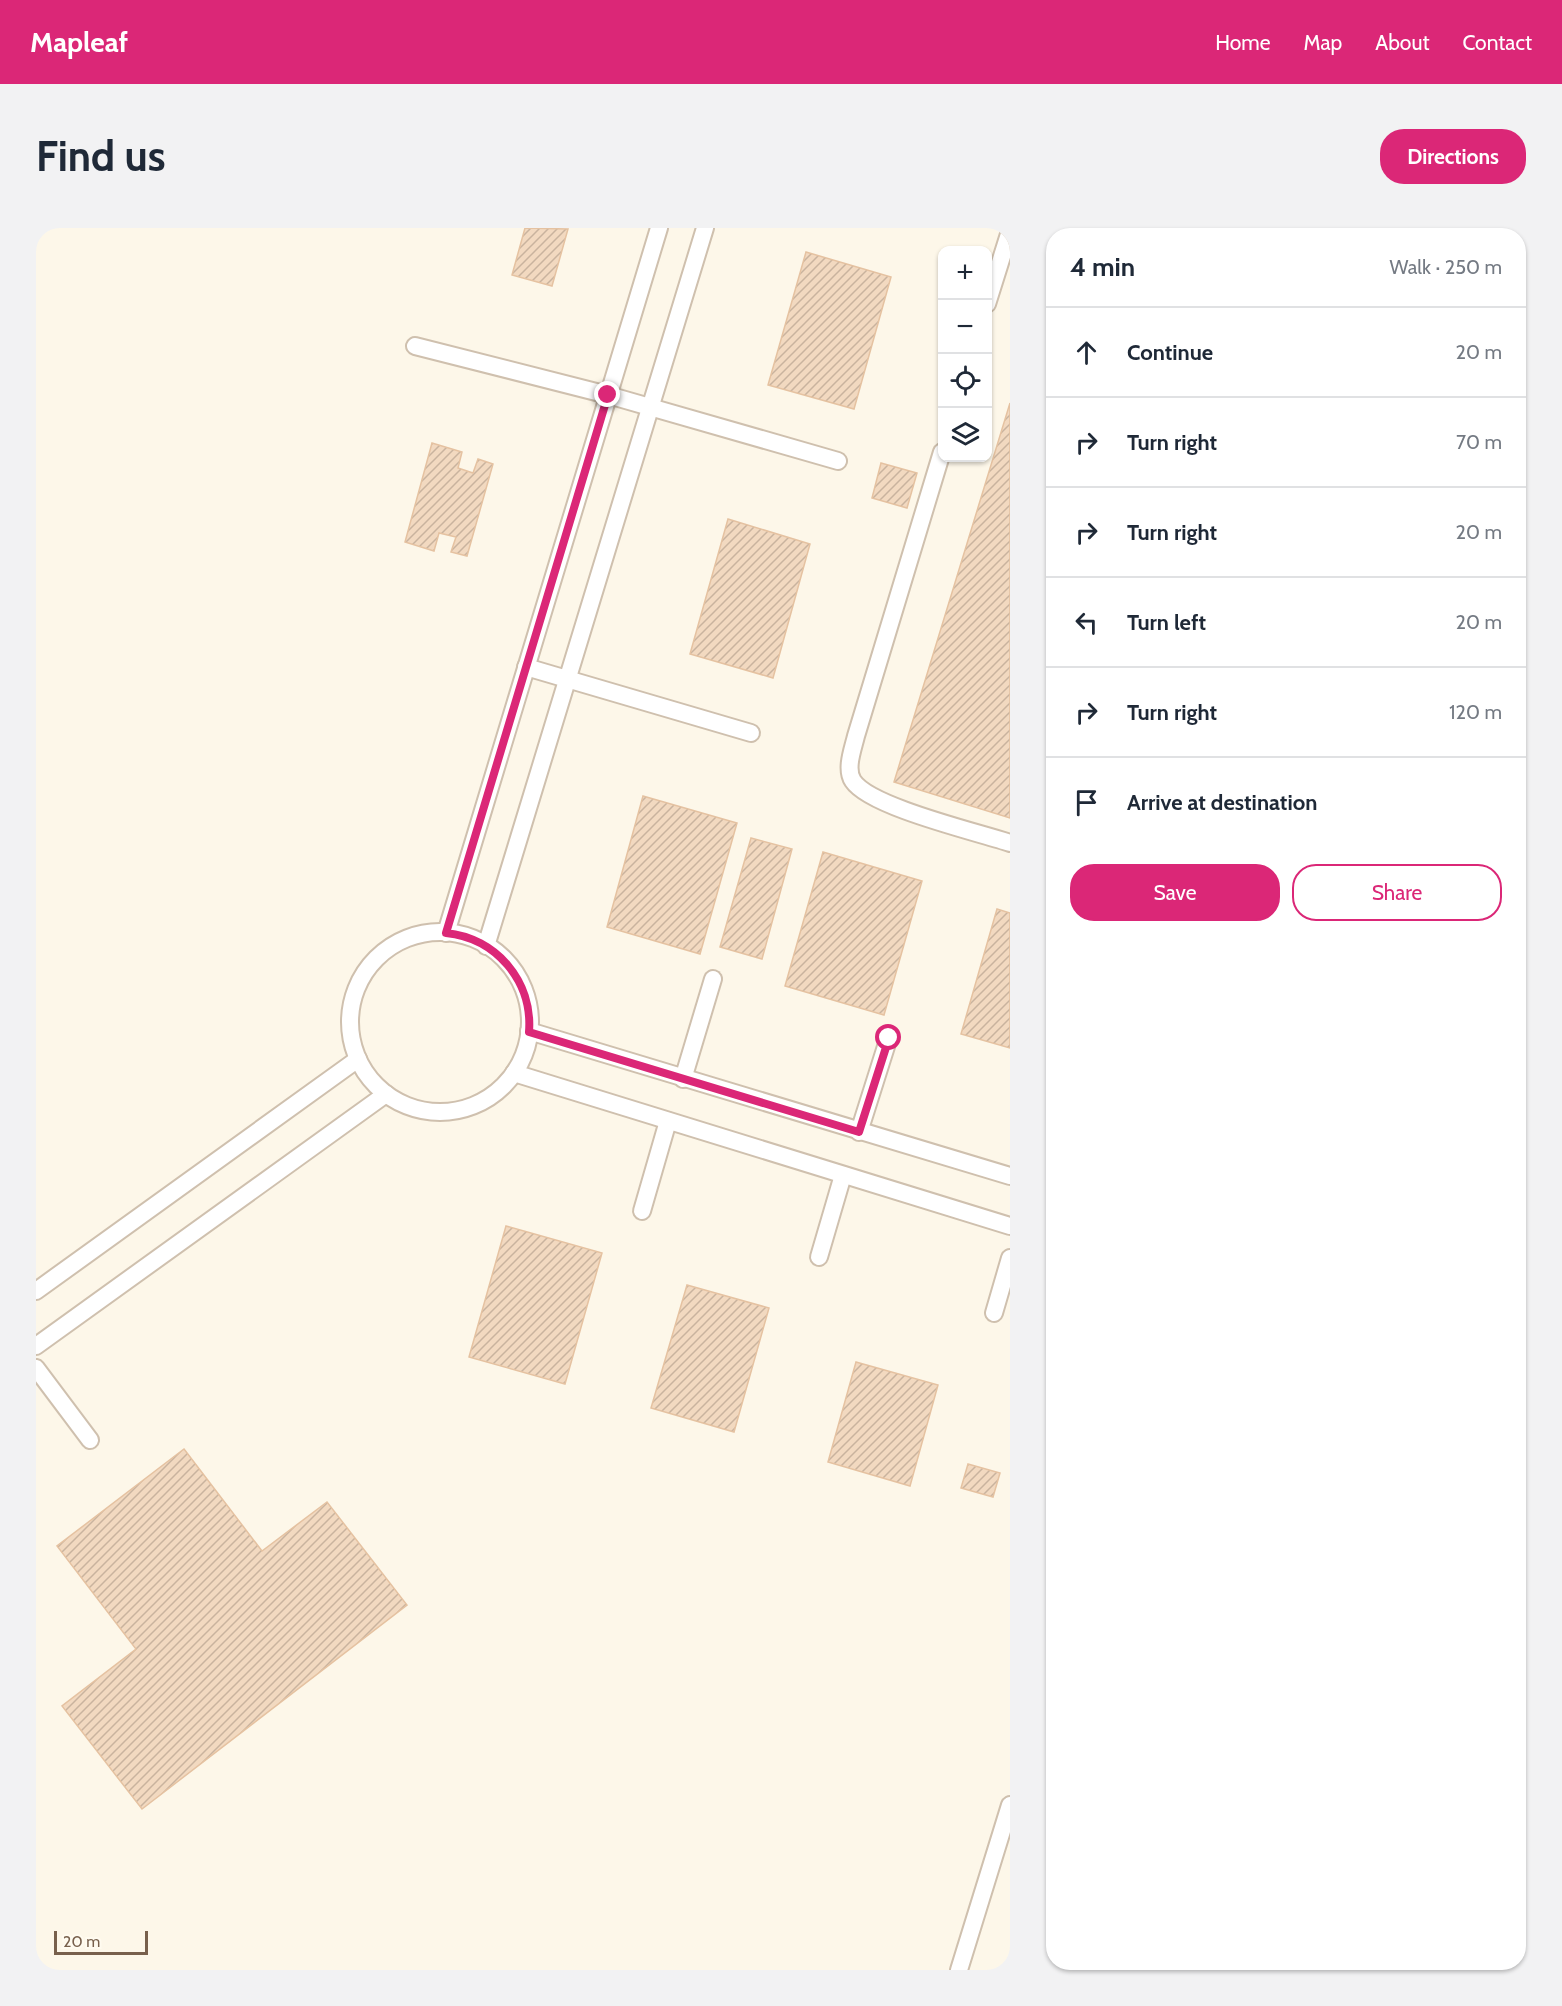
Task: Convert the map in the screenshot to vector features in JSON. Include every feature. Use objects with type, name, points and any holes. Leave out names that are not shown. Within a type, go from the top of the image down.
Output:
[{"type":"lane","points":[[446,933],[659,228]]},
{"type":"lane","points":[[486,946],[705,228]]},
{"type":"lane","points":[[988,300],[1010,231]]},
{"type":"lane","points":[[415,346],[608,395],[838,461]]},
{"type":"lane","points":[[939,462],[856,736],[849,769],[852,781],[880,802],[1010,843]]},
{"type":"lane","points":[[526,667],[751,733]]},
{"type":"lane","points":[[458,934],[486,946],[509,964],[520,981],[527,1000],[529,1032],[522,1059],[514,1073],[498,1092],[481,1103],[462,1110],[422,1111],[386,1094],[371,1080],[358,1059],[350,1024],[352,1004],[358,985],[368,968],[382,953],[399,942],[417,935],[458,934]]},
{"type":"lane","points":[[683,1079],[713,979]]},
{"type":"lane","points":[[529,1032],[1010,1176]]},
{"type":"lane","points":[[859,1132],[889,1038]]},
{"type":"lane","points":[[36,1291],[358,1059]]},
{"type":"lane","points":[[514,1073],[1010,1226]]},
{"type":"lane","points":[[36,1346],[386,1094]]},
{"type":"lane","points":[[642,1211],[669,1121]]},
{"type":"lane","points":[[819,1257],[843,1175]]},
{"type":"lane","points":[[994,1313],[1010,1258]]},
{"type":"lane","points":[[36,1368],[90,1440]]},
{"type":"lane","points":[[959,1970],[1010,1805]]},
{"type":"building","points":[[525,228],[568,229],[552,286],[512,275]]},
{"type":"building","points":[[806,252],[891,277],[854,409],[768,385]]},
{"type":"building","points":[[1010,403],[1010,818],[894,782]]},
{"type":"building","points":[[432,443],[462,452],[458,468],[473,473],[478,459],[493,464],[467,556],[451,552],[456,537],[439,533],[434,551],[405,542]]},
{"type":"building","points":[[881,463],[917,473],[907,508],[872,498]]},
{"type":"building","points":[[728,519],[810,544],[773,678],[690,654]]},
{"type":"building","points":[[643,796],[737,823],[700,954],[607,927]]},
{"type":"building","points":[[751,838],[792,849],[762,959],[720,947]]},
{"type":"building","points":[[823,852],[922,881],[884,1015],[785,986]]},
{"type":"building","points":[[997,909],[1010,913],[1010,1048],[961,1034]]},
{"type":"building","points":[[506,1226],[602,1253],[565,1384],[469,1357]]},
{"type":"building","points":[[687,1285],[769,1308],[734,1432],[651,1408]]},
{"type":"building","points":[[856,1362],[938,1385],[910,1486],[828,1462]]},
{"type":"building","points":[[184,1449],[262,1551],[327,1502],[407,1605],[142,1809],[62,1706],[136,1649],[57,1546]]},
{"type":"building","points":[[968,1464],[1000,1473],[993,1497],[961,1488]]},
{"type":"route","points":[[608,395],[446,933],[476,940],[494,950],[509,964],[520,981],[527,1000],[529,1032],[859,1132],[889,1038]]}]
